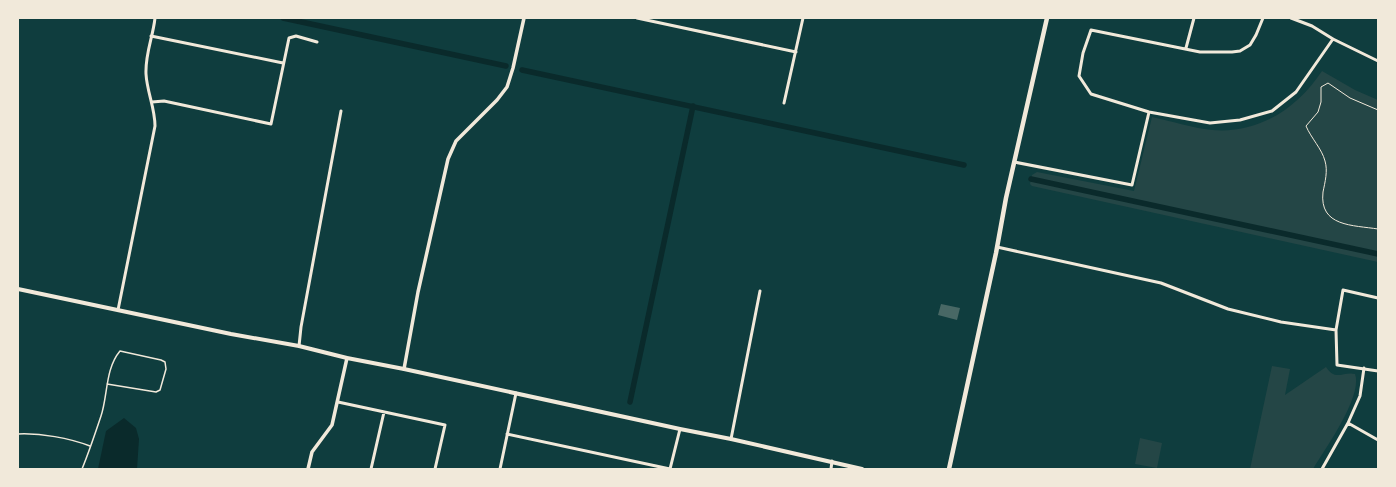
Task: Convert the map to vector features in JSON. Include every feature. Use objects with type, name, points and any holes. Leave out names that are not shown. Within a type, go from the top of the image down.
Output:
[{"type":"main road","points":[[949,469],[998,247],[1004,207],[1047,18]]},
{"type":"main road","points":[[18,289],[231,334],[299,346],[347,358],[731,439],[862,469]]},
{"type":"street","points":[[118,310],[155,126],[155,116],[147,86],[146,60],[155,18]]},
{"type":"street","points":[[404,369],[423,270],[448,159],[456,142],[497,100],[507,87],[514,68],[524,18]]},
{"type":"street","points":[[637,18],[796,52]]},
{"type":"street","points":[[784,103],[803,18]]},
{"type":"street","points":[[1186,48],[1194,18]]},
{"type":"street","points":[[1263,18],[1250,45],[1240,51],[1200,52],[1092,30],[1081,63],[1079,76],[1091,94],[1149,112],[1210,123],[1240,120],[1272,111],[1296,92],[1333,39]]},
{"type":"street","points":[[1291,18],[1312,26],[1333,39],[1378,61]]},
{"type":"street","points":[[151,36],[283,63]]},
{"type":"street","points":[[152,102],[164,101],[271,124],[289,38],[296,36],[317,42]]},
{"type":"street","points":[[299,346],[302,322],[341,111]]},
{"type":"street","points":[[1014,162],[1132,185],[1149,112]]},
{"type":"street","points":[[998,247],[1160,283],[1228,309],[1281,322],[1336,330]]},
{"type":"street","points":[[1378,298],[1343,290],[1336,330],[1337,365],[1378,371]]},
{"type":"street","points":[[731,439],[760,291]]},
{"type":"street","points":[[308,469],[312,452],[332,425],[347,358]]},
{"type":"street","points":[[1322,469],[1348,423],[1360,396],[1364,368]]},
{"type":"street","points":[[500,469],[516,393]]},
{"type":"street","points":[[338,402],[445,425],[436,469]]},
{"type":"street","points":[[371,469],[384,412]]},
{"type":"street","points":[[1348,423],[1378,440]]},
{"type":"street","points":[[507,434],[670,469],[680,429]]},
{"type":"street","points":[[831,469],[832,461]]},
{"type":"lane","points":[[82,469],[101,415],[107,384],[110,370],[115,357],[120,351],[165,362],[166,369],[160,390],[156,392],[107,384]]},
{"type":"lane","points":[[18,434],[29,433],[74,440],[90,446]]},
{"type":"path","points":[[1378,110],[1350,98],[1328,83],[1321,87],[1321,102],[1318,112],[1306,126],[1325,161],[1326,169],[1323,203],[1327,214],[1339,222],[1378,229]]},
{"type":"shaded area","points":[[1322,71],[1355,90],[1378,100],[1378,262],[1032,186],[1030,184],[1032,175],[1037,172],[1134,191],[1152,117],[1212,130],[1245,128],[1275,116],[1288,107],[1301,97]]},
{"type":"shaded area","points":[[1272,366],[1290,369],[1285,395],[1326,367],[1336,375],[1351,373],[1355,374],[1356,384],[1354,395],[1342,422],[1313,469],[1250,469]]},
{"type":"shaded area","points":[[124,418],[136,428],[139,439],[137,469],[98,469],[106,431]]},
{"type":"shaded area","points":[[1140,438],[1162,443],[1157,468],[1135,464]]},
{"type":"building","points":[[941,304],[960,308],[957,320],[938,315]]},
{"type":"waterway","points":[[283,18],[506,66]]},
{"type":"waterway","points":[[522,70],[964,165]]},
{"type":"waterway","points":[[630,402],[693,106]]},
{"type":"waterway","points":[[1031,179],[1378,254]]}]
